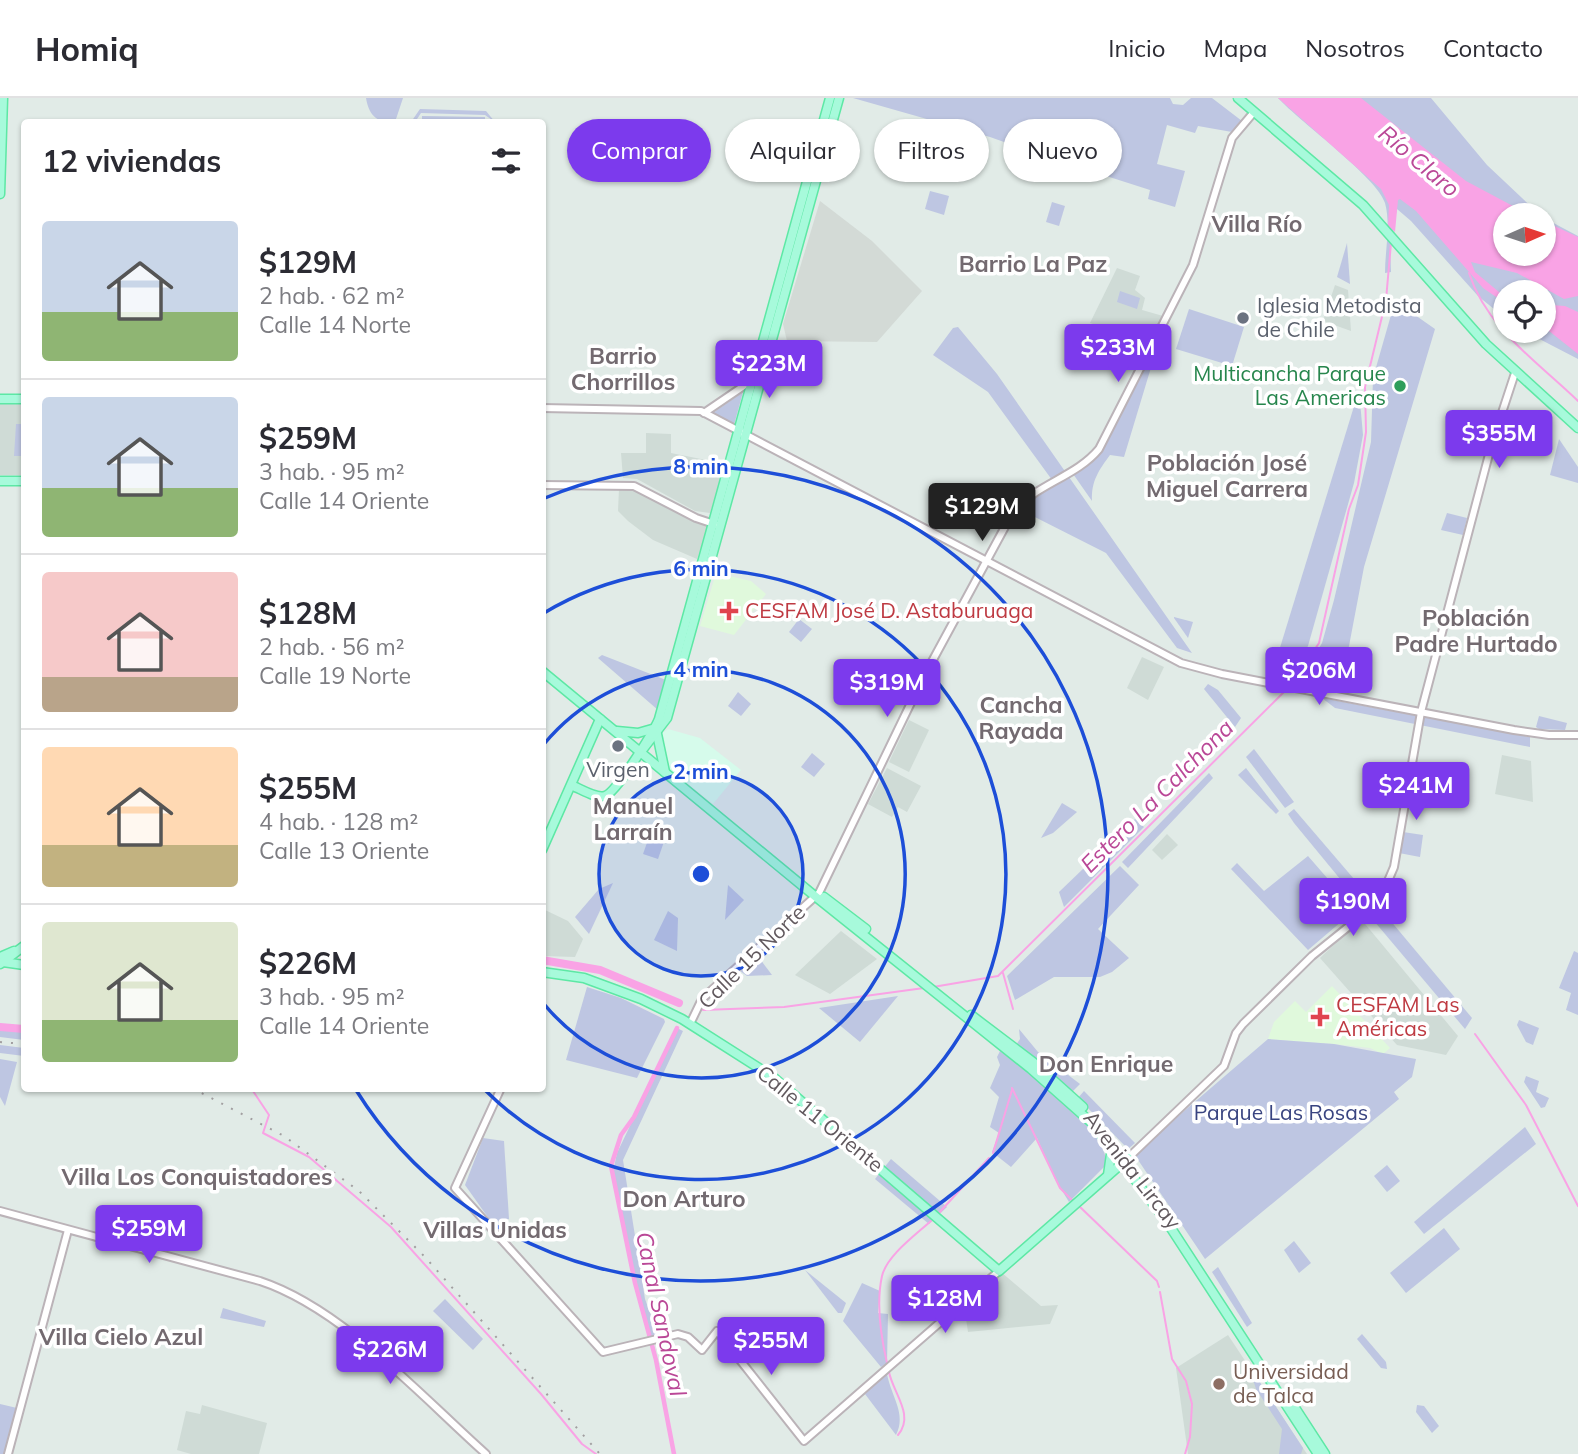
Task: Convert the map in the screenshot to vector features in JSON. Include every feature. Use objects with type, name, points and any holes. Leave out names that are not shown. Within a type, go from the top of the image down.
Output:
[{"type":"main road","points":[[0,194],[4,98]]},
{"type":"main road","points":[[742,432],[753,380],[830,98]]},
{"type":"main road","points":[[573,786],[605,796],[667,718],[742,432],[839,98]]},
{"type":"main road","points":[[1238,98],[1326,172],[1381,224],[1465,321],[1515,373],[1578,428]]},
{"type":"main road","points":[[0,399],[21,399]]},
{"type":"main road","points":[[0,481],[21,481]]},
{"type":"main road","name":"Avenida Lircay","points":[[546,674],[778,866],[928,983],[1070,1102],[1126,1160],[1318,1454]]},
{"type":"main road","points":[[546,842],[573,786],[600,719]]},
{"type":"main road","points":[[614,730],[638,733],[656,731]]},
{"type":"main road","points":[[656,731],[665,772]]},
{"type":"main road","points":[[1,963],[21,948]]},
{"type":"main road","points":[[1,963],[21,965]]},
{"type":"main road","name":"Calle 11 Oriente","points":[[546,972],[568,974],[610,986],[690,1024],[773,1077],[999,1271]]},
{"type":"main road","name":"Avenida Lircay","points":[[942,995],[1074,1098],[1126,1160],[1325,1454]]},
{"type":"main road","points":[[1107,1176],[1112,1147]]},
{"type":"main road","points":[[999,1271],[1126,1160]]},
{"type":"main road","points":[[1107,1176],[1135,1177]]},
{"type":"street","points":[[817,895],[905,713],[1017,507],[1095,453],[1109,432],[1193,265],[1233,138],[1254,112]]},
{"type":"street","points":[[1126,1160],[1224,1066],[1238,1029],[1312,956],[1379,902],[1388,884],[1421,712],[1492,443],[1515,373]]},
{"type":"street","points":[[704,413],[753,380]]},
{"type":"street","points":[[546,408],[691,409],[704,413],[1178,661],[1294,688],[1533,733],[1578,735]]},
{"type":"street","points":[[546,485],[634,486],[717,525]]},
{"type":"street","name":"Calle 15 Norte","points":[[690,1024],[702,999],[817,895]]},
{"type":"street","points":[[499,1092],[455,1188],[603,1352],[681,1334],[702,1350],[717,1331],[804,1441],[999,1271]]},
{"type":"street","points":[[0,1211],[260,1281],[305,1301],[345,1327],[486,1454]]},
{"type":"street","points":[[8,1454],[68,1230]]},
{"type":"shaded area","points":[[820,201],[872,241],[922,291],[877,342],[787,341],[783,324]]},
{"type":"shaded area","points":[[1117,268],[1140,276],[1135,290],[1145,298],[1142,310],[1163,316],[1149,342],[1090,323]]},
{"type":"shaded area","points":[[1335,285],[1348,290],[1351,331],[1323,321]]},
{"type":"shaded area","points":[[0,404],[21,404],[21,475],[0,475]]},
{"type":"shaded area","points":[[646,433],[671,434],[671,453],[726,464],[710,513],[695,511],[637,479],[623,478],[621,453],[646,453]]},
{"type":"shaded area","points":[[619,489],[633,490],[708,526],[697,559],[653,540],[628,521],[618,511]]},
{"type":"shaded area","name":"CESFAM José D. Astaburuaga","points":[[716,573],[751,581],[766,594],[734,635],[700,626]]},
{"type":"shaded area","points":[[1142,657],[1164,667],[1148,700],[1127,688]]},
{"type":"shaded area","points":[[909,720],[929,730],[909,772],[889,762]]},
{"type":"shaded area","points":[[668,729],[700,738],[741,770],[713,804],[669,769],[662,748],[662,733]]},
{"type":"shaded area","points":[[1502,755],[1531,761],[1533,802],[1495,794]]},
{"type":"shaded area","points":[[887,768],[921,786],[907,812],[898,807],[892,817],[868,804]]},
{"type":"shaded area","points":[[1167,834],[1178,845],[1162,860],[1152,850]]},
{"type":"shaded area","points":[[546,910],[568,921],[583,939],[575,957],[546,956]]},
{"type":"shaded area","points":[[1361,919],[1458,1036],[1446,1055],[1397,1045],[1320,958]]},
{"type":"shaded area","points":[[841,931],[877,959],[830,994],[795,975]]},
{"type":"shaded area","name":"CESFAM Las Américas","points":[[1332,986],[1390,1048],[1383,1054],[1370,1048],[1268,1039],[1274,1022],[1295,1001],[1306,1012]]},
{"type":"shaded area","points":[[1001,1272],[1041,1306],[1058,1305],[1050,1324],[968,1332],[964,1305]]},
{"type":"shaded area","name":"Universidad de Talca","points":[[1228,1335],[1307,1454],[1188,1454],[1176,1368]]},
{"type":"shaded area","points":[[202,1405],[267,1423],[259,1454],[191,1454],[177,1450],[186,1411],[200,1414]]},
{"type":"green space","points":[[366,98],[403,98],[396,119],[378,119],[369,109]]},
{"type":"green space","points":[[853,98],[1170,98],[1173,104],[1183,105],[1191,98],[1212,98],[1242,121],[1232,132],[1198,126],[1195,133],[1167,125],[1157,164],[1185,171],[1175,207],[1148,199],[1150,190],[1122,181],[1122,119],[1003,119],[1003,142],[989,137],[989,119],[927,119]]},
{"type":"green space","points":[[1278,98],[1431,98],[1487,165],[1527,203],[1493,203],[1493,266],[1556,266],[1556,224],[1578,236],[1578,359],[1547,343],[1556,343],[1556,280],[1493,280],[1493,308],[1478,296],[1397,209],[1390,245],[1391,272],[1385,273],[1388,220],[1385,203],[1379,192],[1354,165]]},
{"type":"green space","points":[[420,109],[486,111],[493,119],[485,115],[421,113],[417,119],[413,119]]},
{"type":"green space","points":[[422,116],[485,117],[485,119],[422,119]]},
{"type":"green space","points":[[930,191],[949,196],[944,215],[925,209]]},
{"type":"green space","points":[[1052,202],[1065,206],[1059,226],[1046,222]]},
{"type":"green space","points":[[1347,243],[1350,284],[1337,277]]},
{"type":"green space","points":[[1120,291],[1140,298],[1137,309],[1117,302]]},
{"type":"green space","points":[[1395,301],[1435,329],[1364,567],[1345,667],[1324,661],[1308,684],[1299,683],[1322,643],[1334,600],[1371,442],[1373,378]]},
{"type":"green space","points":[[1189,309],[1244,327],[1232,366],[1176,349]]},
{"type":"green space","points":[[958,327],[997,374],[1192,653],[1177,648],[1106,553],[1023,511],[1022,507],[1055,484],[988,392],[933,355],[953,328]]},
{"type":"green space","points":[[1152,349],[1156,351],[1124,457],[1110,455],[1102,466],[1096,476],[1092,501],[1071,471],[1097,454]]},
{"type":"green space","points":[[1359,390],[1363,435],[1354,483],[1308,646],[1287,680],[1271,677]]},
{"type":"green space","points":[[743,392],[734,425],[713,413]]},
{"type":"green space","points":[[16,424],[21,424],[21,456],[14,456]]},
{"type":"green space","points":[[1559,439],[1578,467],[1578,483],[1550,475]]},
{"type":"green space","points":[[1447,513],[1467,518],[1463,535],[1441,530]]},
{"type":"green space","points":[[1174,618],[1193,622],[1188,638]]},
{"type":"green space","points":[[799,619],[812,629],[801,642],[789,632]]},
{"type":"green space","points":[[602,655],[666,680],[658,710],[598,658]]},
{"type":"green space","points":[[848,674],[863,686],[856,695],[841,683]]},
{"type":"green space","points":[[1208,684],[1218,690],[1241,718],[1235,727],[1204,689]]},
{"type":"green space","points":[[738,692],[751,704],[741,716],[728,706]]},
{"type":"green space","points":[[1322,698],[1530,737],[1530,747],[1335,708]]},
{"type":"green space","points":[[1539,716],[1567,723],[1565,730],[1539,729],[1536,727]]},
{"type":"green space","points":[[1254,749],[1294,802],[1285,808],[1246,757]]},
{"type":"green space","points":[[812,753],[825,764],[814,777],[801,767]]},
{"type":"green space","points":[[1246,768],[1279,811],[1276,814],[1238,775]]},
{"type":"green space","points":[[1209,773],[1213,778],[1128,868],[1122,862]]},
{"type":"green space","points":[[1062,803],[1077,812],[1053,833],[1041,838]]},
{"type":"green space","points":[[1294,809],[1372,900],[1364,908],[1294,823],[1288,814]]},
{"type":"green space","points":[[1135,819],[1144,827],[1064,907],[1059,892]]},
{"type":"green space","points":[[660,822],[668,830],[658,859],[643,854],[654,823]]},
{"type":"green space","points":[[1403,832],[1423,835],[1420,857],[1399,853]]},
{"type":"green space","points":[[1308,856],[1355,910],[1308,950],[1231,869],[1237,863],[1264,891]]},
{"type":"green space","points":[[1120,866],[1139,885],[1098,929],[1129,958],[1112,972],[1100,977],[1054,977],[1015,1000],[1007,976]]},
{"type":"green space","points":[[613,883],[589,934],[575,917],[599,889]]},
{"type":"green space","points":[[728,885],[744,900],[725,920]]},
{"type":"green space","points":[[1379,907],[1472,1018],[1465,1029],[1369,915]]},
{"type":"green space","points":[[668,911],[678,918],[677,951],[654,940]]},
{"type":"green space","points":[[1574,951],[1578,953],[1578,1015],[1566,1010],[1571,993],[1559,988]]},
{"type":"green space","points":[[757,955],[772,975],[747,976],[740,971]]},
{"type":"green space","points":[[587,987],[621,998],[664,1019],[665,1022],[637,1078],[566,1060]]},
{"type":"green space","points":[[898,996],[860,1042],[819,1008]]},
{"type":"green space","points":[[1519,1020],[1539,1028],[1533,1045],[1526,1042],[1517,1025]]},
{"type":"green space","points":[[677,1028],[683,1031],[623,1160],[645,1299],[658,1335],[649,1337],[612,1177],[617,1153]]},
{"type":"green space","points":[[0,1029],[21,1032],[21,1040],[0,1037]]},
{"type":"green space","points":[[1019,1029],[1038,1052],[1080,1084],[1072,1092],[1016,1045],[1020,1039]]},
{"type":"green space","name":"Parque Las Rosas","points":[[1268,1039],[1334,1044],[1416,1059],[1412,1077],[1394,1092],[1399,1099],[1205,1259],[1134,1154]]},
{"type":"green space","points":[[0,1045],[21,1048],[21,1056],[0,1053]]},
{"type":"green space","points":[[1000,1051],[1047,1087],[1080,1117],[1103,1149],[1107,1164],[1069,1202],[1055,1179],[1037,1138],[1011,1167],[992,1152],[999,1133],[990,1127],[999,1097],[990,1088],[1000,1065],[997,1057]]},
{"type":"green space","points":[[0,1059],[17,1062],[5,1106],[0,1097]]},
{"type":"green space","points":[[1526,1076],[1539,1081],[1536,1092],[1549,1098],[1545,1107],[1541,1108],[1524,1082]]},
{"type":"green space","points":[[1084,1091],[1135,1143],[1128,1149],[1078,1098]]},
{"type":"green space","points":[[1525,1127],[1536,1144],[1424,1234],[1414,1222]]},
{"type":"green space","points":[[483,1138],[504,1141],[509,1219],[492,1223],[465,1185]]},
{"type":"green space","points":[[891,1159],[947,1207],[929,1224],[875,1179]]},
{"type":"green space","points":[[1387,1165],[1400,1181],[1387,1192],[1374,1176]]},
{"type":"green space","points":[[1444,1228],[1460,1249],[1406,1293],[1390,1273]]},
{"type":"green space","points":[[1294,1241],[1311,1263],[1299,1273],[1284,1250]]},
{"type":"green space","points":[[1218,1267],[1252,1323],[1247,1327],[1212,1272]]},
{"type":"green space","points":[[805,1270],[846,1303],[842,1313],[838,1313]]},
{"type":"green space","points":[[862,1283],[880,1291],[878,1313],[888,1314],[887,1363],[881,1367],[843,1321]]},
{"type":"green space","points":[[445,1299],[483,1339],[473,1350],[433,1311]]},
{"type":"green space","points":[[223,1308],[266,1321],[264,1327],[220,1318]]},
{"type":"green space","points":[[1362,1334],[1386,1362],[1387,1369],[1381,1368],[1357,1339]]},
{"type":"green space","points":[[1248,1364],[1303,1448],[1301,1454],[1279,1454],[1282,1429],[1256,1389]]},
{"type":"green space","points":[[887,1374],[899,1412],[896,1435],[865,1394]]},
{"type":"green space","points":[[0,1404],[17,1408],[4,1454],[0,1454]]},
{"type":"green space","points":[[1417,1405],[1424,1406],[1439,1426],[1432,1433],[1416,1412]]},
{"type":"water","name":"Río Claro","points":[[1278,98],[1361,98],[1466,181],[1507,203],[1493,203],[1493,266],[1556,266],[1556,227],[1578,237],[1578,296],[1564,299],[1556,295],[1556,280],[1530,280],[1517,273],[1471,262],[1475,272],[1493,287],[1493,295],[1483,288],[1416,211],[1400,199],[1395,232],[1388,226],[1389,205],[1381,189]]},
{"type":"water","points":[[1556,305],[1578,312],[1578,354],[1556,337]]},
{"type":"waterway","name":"Estero La Calchona","points":[[1291,685],[1319,643],[1349,509],[1358,485],[1366,432],[1365,387],[1386,300],[1391,243]]},
{"type":"waterway","points":[[1469,273],[1477,293],[1501,328],[1578,401]]},
{"type":"waterway","name":"Estero La Calchona","points":[[933,987],[998,976],[1287,689]]},
{"type":"waterway","points":[[546,961],[600,970],[679,1003]]},
{"type":"waterway","points":[[1003,973],[1013,1009]]},
{"type":"waterway","name":"Estero La Calchona","points":[[703,1010],[784,1007],[924,988]]},
{"type":"waterway","points":[[0,1027],[21,1029]]},
{"type":"waterway","name":"Canal Sandoval","points":[[674,1454],[656,1360],[635,1283],[611,1166],[621,1135],[634,1117],[677,1028]]},
{"type":"waterway","points":[[1475,1034],[1526,1105],[1578,1206]]},
{"type":"waterway","points":[[1012,1088],[1060,1188],[1072,1200]]},
{"type":"waterway","points":[[993,1153],[1012,1090]]},
{"type":"waterway","points":[[254,1092],[269,1115],[263,1133],[309,1157],[391,1227],[541,1394],[582,1444],[596,1454]]},
{"type":"waterway","points":[[938,1214],[989,1158]]},
{"type":"waterway","points":[[1079,1206],[1157,1281],[1159,1287]]},
{"type":"waterway","points":[[887,1363],[880,1320],[882,1276],[896,1253],[932,1220]]},
{"type":"waterway","points":[[1160,1292],[1172,1359],[1186,1381],[1192,1404],[1190,1437],[1185,1454]]},
{"type":"waterway","points":[[889,1372],[904,1412],[903,1427],[898,1435]]},
{"type":"railway","points":[[0,1042],[21,1044]]},
{"type":"railway","points":[[200,1092],[284,1136],[359,1191],[425,1257],[600,1454]]},
{"type":"place","name":"Iglesia Metodista de Chile","points":[[1243,318]]},
{"type":"place","name":"Multicancha Parque Las Americas","points":[[1400,386]]},
{"type":"place","name":"CESFAM José D. Astaburuaga","points":[[729,611]]},
{"type":"place","name":"Virgen","points":[[618,746]]},
{"type":"place","name":"CESFAM Las Américas","points":[[1320,1017]]},
{"type":"place","name":"Universidad de Talca","points":[[1219,1384]]},
{"type":"district","name":"Villa Río","points":[[1257,224]]},
{"type":"district","name":"Barrio La Paz","points":[[1033,264]]},
{"type":"district","name":"Barrio Chorrillos","points":[[623,369]]},
{"type":"district","name":"Población José Miguel Carrera","points":[[1227,476]]},
{"type":"district","name":"Población Padre Hurtado","points":[[1476,631]]},
{"type":"district","name":"Cancha Rayada","points":[[1021,718]]},
{"type":"district","name":"Manuel Larraín","points":[[633,819]]},
{"type":"district","name":"Don Enrique","points":[[1106,1064]]},
{"type":"district","name":"Villa Los Conquistadores","points":[[197,1177]]},
{"type":"district","name":"Don Arturo","points":[[684,1199]]},
{"type":"district","name":"Villas Unidas","points":[[495,1230]]},
{"type":"district","name":"Villa Cielo Azul","points":[[121,1337]]}]
